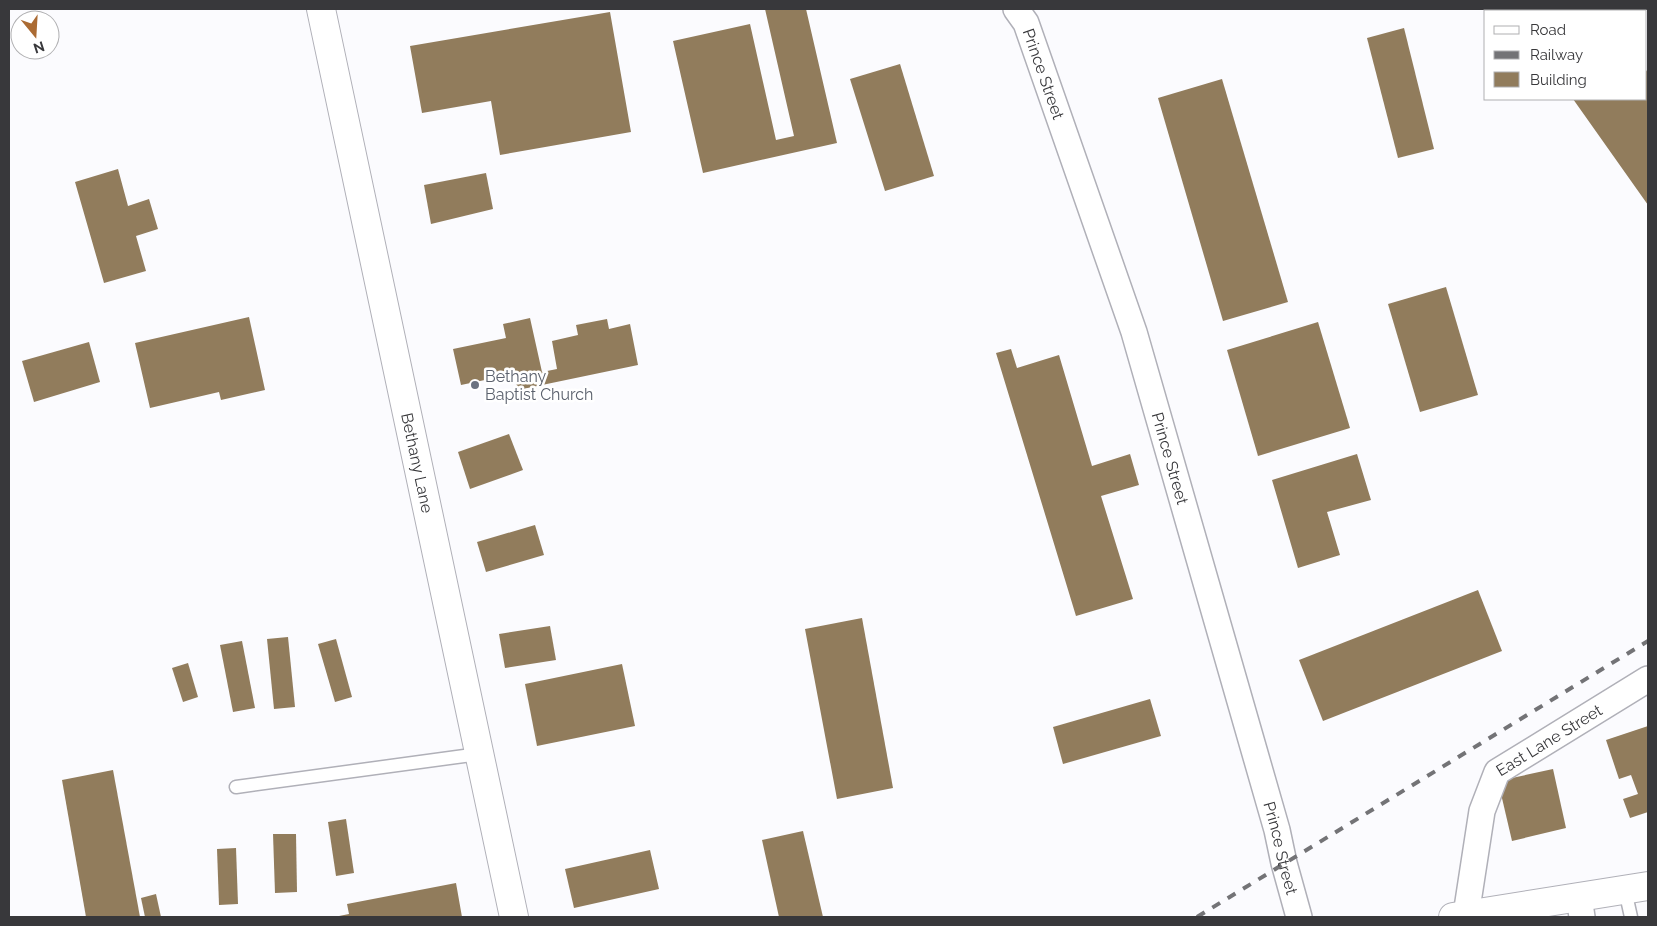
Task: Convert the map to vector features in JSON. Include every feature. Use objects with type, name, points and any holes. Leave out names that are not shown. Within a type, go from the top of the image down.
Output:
[{"type":"street","name":"Bethany Lane","points":[[321,9],[514,917]]},
{"type":"street","name":"Prince Street","points":[[1016,9],[1026,23],[1134,332],[1277,830],[1299,917]]},
{"type":"street","name":"East Lane Street","points":[[1459,916],[1482,811],[1497,772],[1648,679]]},
{"type":"street","points":[[1459,916],[1581,907],[1636,888]]},
{"type":"lane","points":[[236,786],[480,754]]},
{"type":"lane","points":[[1631,917],[1636,888]]},
{"type":"building","points":[[765,9],[806,9],[837,143],[703,173],[673,41],[750,24],[776,140],[794,136]]},
{"type":"building","points":[[610,12],[631,132],[500,155],[491,101],[422,113],[410,46]]},
{"type":"building","points":[[1404,28],[1434,149],[1398,158],[1367,38]]},
{"type":"building","points":[[900,64],[934,176],[885,191],[850,79]]},
{"type":"building","points":[[1647,72],[1648,73],[1648,205],[1574,100],[1647,100]]},
{"type":"building","points":[[1222,79],[1288,302],[1223,321],[1158,98]]},
{"type":"building","points":[[118,169],[128,206],[149,199],[158,229],[136,236],[146,271],[104,283],[75,182]]},
{"type":"building","points":[[486,173],[493,209],[431,224],[424,185]]},
{"type":"building","points":[[1446,287],[1478,395],[1420,412],[1388,304]]},
{"type":"building","points":[[249,317],[265,390],[221,400],[219,392],[150,408],[135,343]]},
{"type":"building","points":[[530,318],[542,372],[557,369],[552,341],[578,335],[576,325],[607,319],[609,329],[630,324],[638,365],[518,390],[514,374],[461,385],[453,349],[506,338],[503,324]]},
{"type":"building","points":[[1318,322],[1350,428],[1258,456],[1227,350]]},
{"type":"building","points":[[89,342],[100,382],[34,402],[22,361]]},
{"type":"building","points":[[1011,349],[1017,368],[1059,355],[1092,466],[1130,454],[1139,485],[1101,496],[1133,599],[1076,616],[996,353]]},
{"type":"building","points":[[509,434],[523,470],[470,489],[458,452]]},
{"type":"building","points":[[1357,454],[1371,500],[1327,512],[1340,555],[1298,568],[1272,480]]},
{"type":"building","points":[[535,525],[544,555],[486,572],[477,542]]},
{"type":"building","points":[[1478,590],[1502,651],[1323,721],[1299,660]]},
{"type":"building","points":[[862,618],[893,788],[837,799],[805,629]]},
{"type":"building","points":[[550,626],[556,660],[505,668],[499,634]]},
{"type":"building","points":[[288,637],[295,707],[274,709],[267,639]]},
{"type":"building","points":[[336,639],[352,697],[335,702],[318,644]]},
{"type":"building","points":[[242,641],[255,708],[233,712],[220,645]]},
{"type":"building","points":[[188,663],[198,697],[183,702],[172,668]]},
{"type":"building","points":[[622,664],[635,726],[537,746],[525,684]]},
{"type":"building","points":[[1150,699],[1161,736],[1063,764],[1053,727]]},
{"type":"building","points":[[1648,726],[1648,812],[1630,818],[1623,799],[1638,794],[1631,775],[1619,779],[1606,740]]},
{"type":"building","points":[[1553,769],[1566,828],[1512,841],[1498,781]]},
{"type":"building","points":[[113,770],[140,917],[86,917],[62,780]]},
{"type":"building","points":[[346,819],[354,873],[336,876],[328,822]]},
{"type":"building","points":[[803,831],[823,917],[779,917],[762,840]]},
{"type":"building","points":[[273,834],[296,834],[297,892],[275,893]]},
{"type":"building","points":[[236,848],[238,904],[219,905],[217,849]]},
{"type":"building","points":[[650,850],[659,889],[574,908],[565,869]]},
{"type":"building","points":[[456,883],[462,917],[334,917],[349,914],[347,904]]},
{"type":"building","points":[[156,894],[161,917],[145,917],[141,898]]},
{"type":"railway","points":[[1197,917],[1648,641]]},
{"type":"place","name":"Bethany Baptist Church","points":[[475,385]]}]
